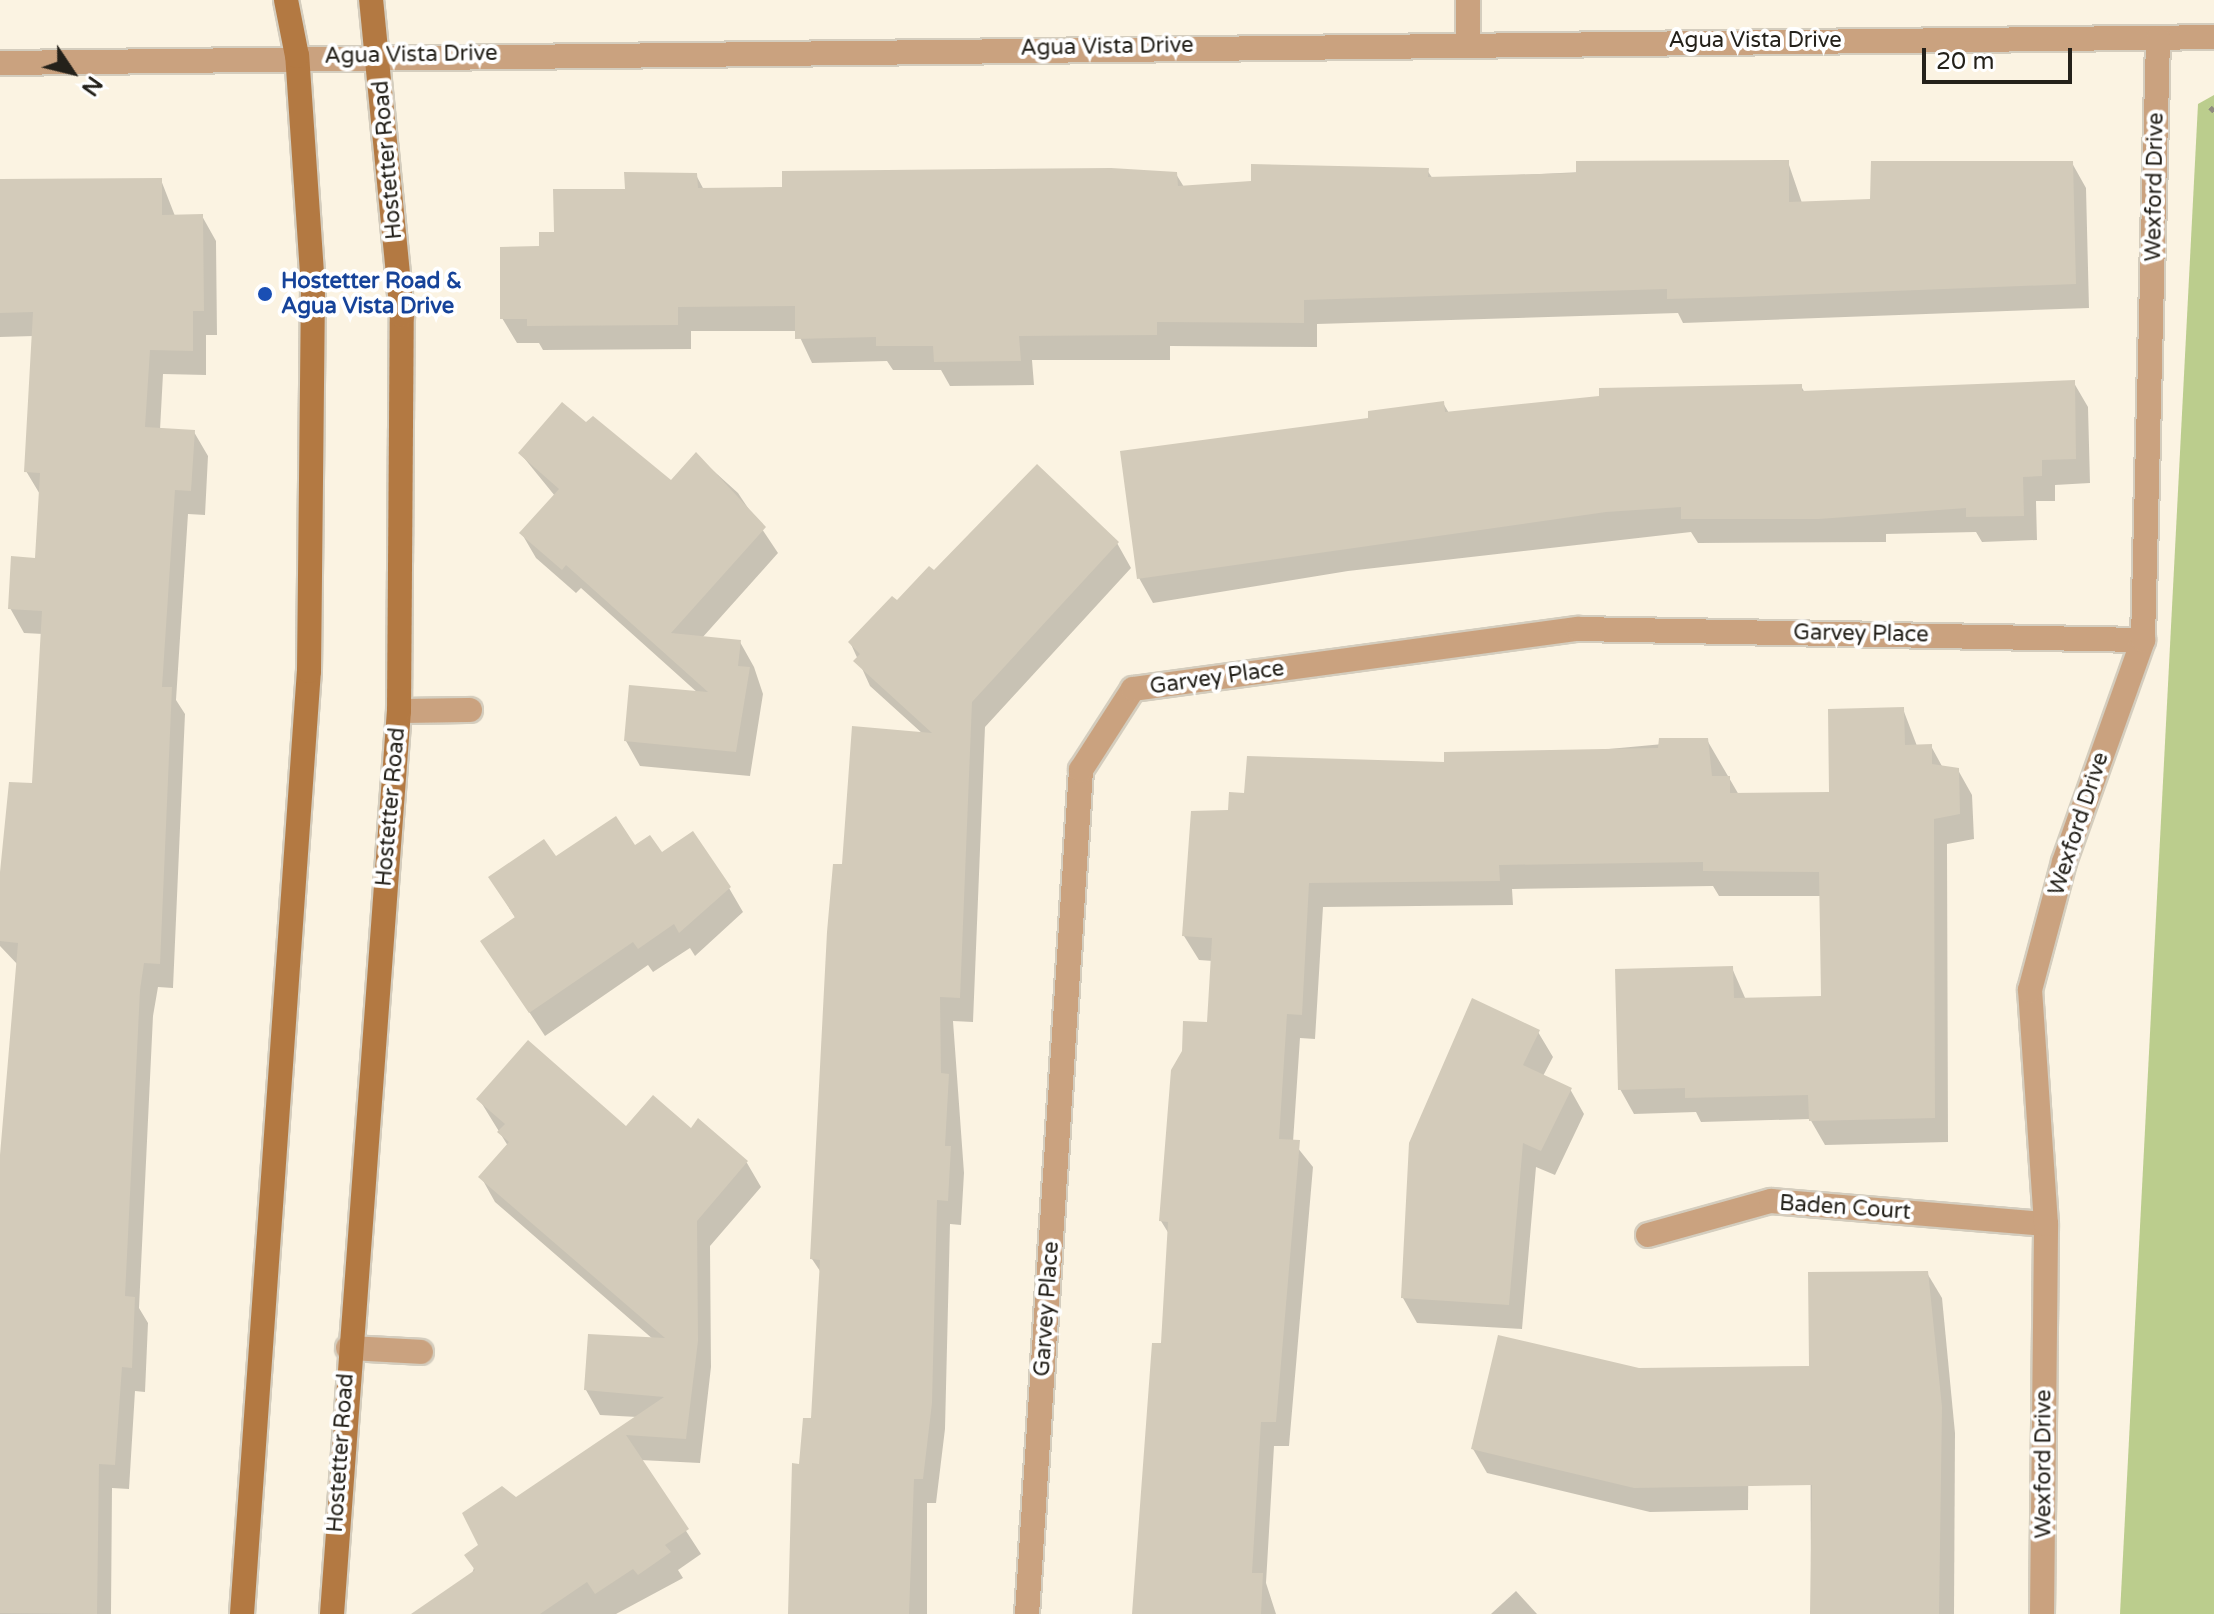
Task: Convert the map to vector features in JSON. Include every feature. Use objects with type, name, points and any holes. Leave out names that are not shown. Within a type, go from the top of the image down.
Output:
[{"type":"main road","points":[[242,1614],[309,671],[313,288],[297,56],[286,0]]},
{"type":"main road","name":"Hostetter Road","points":[[332,1614],[348,1348],[399,711],[402,315],[379,55],[371,0]]},
{"type":"street","points":[[1468,0],[1468,42]]},
{"type":"street","name":"Agua Vista Drive","points":[[0,63],[297,56],[1468,42],[2214,37]]},
{"type":"street","name":"Wexford Drive","points":[[2042,1614],[2046,1224],[2030,990],[2064,862],[2143,640],[2158,38]]},
{"type":"street","name":"Garvey Place","points":[[1027,1614],[1081,770],[1133,689],[1578,629],[2143,640]]},
{"type":"street","points":[[399,711],[470,710]]},
{"type":"street","name":"Baden Court","points":[[1648,1235],[1771,1201],[2046,1224]]},
{"type":"street","points":[[348,1348],[421,1352]]},
{"type":"green space","points":[[2214,95],[2214,1614],[2120,1614],[2198,104]]},
{"type":"building","points":[[1789,160],[1789,202],[1870,199],[1871,161],[2073,161],[2076,284],[1667,299],[1667,289],[1304,300],[1304,323],[1157,322],[1157,335],[1019,336],[1021,361],[934,362],[933,346],[876,346],[876,337],[795,339],[795,306],[678,307],[678,325],[527,326],[527,319],[500,319],[500,247],[539,246],[539,232],[554,232],[553,189],[625,189],[624,172],[697,173],[698,188],[782,187],[782,171],[1111,168],[1177,172],[1178,186],[1251,181],[1251,164],[1429,168],[1428,177],[1576,173],[1576,161]]},
{"type":"building","points":[[162,178],[162,215],[203,214],[204,311],[193,311],[193,351],[150,350],[145,427],[195,430],[191,491],[175,490],[162,687],[172,687],[160,964],[144,963],[140,990],[125,1296],[135,1297],[132,1368],[122,1367],[115,1465],[99,1464],[97,1614],[0,1613],[0,1155],[18,943],[0,941],[0,872],[9,782],[32,783],[42,611],[8,609],[11,556],[35,558],[40,473],[24,472],[33,312],[0,313],[0,179]]},
{"type":"building","points":[[2075,380],[2076,459],[2042,460],[2042,476],[2023,477],[2024,516],[1966,517],[1966,508],[1819,519],[1681,519],[1681,507],[1606,512],[1137,579],[1120,451],[1368,418],[1368,411],[1444,401],[1445,412],[1599,396],[1599,388],[1802,384],[1802,391]]},
{"type":"building","points":[[562,402],[586,422],[593,416],[671,480],[696,452],[766,527],[671,633],[741,640],[738,666],[750,667],[736,752],[624,741],[629,685],[708,692],[566,565],[562,570],[519,533],[559,489],[518,453]]},
{"type":"building","points":[[1037,464],[1119,542],[972,702],[960,998],[940,997],[941,1073],[949,1074],[945,1146],[951,1146],[948,1201],[937,1200],[932,1403],[923,1479],[914,1479],[909,1614],[788,1614],[792,1463],[799,1464],[803,1418],[811,1418],[820,1260],[810,1259],[827,932],[833,864],[842,864],[852,726],[932,733],[853,661],[860,654],[848,642],[892,596],[897,600],[929,566],[934,570]]},
{"type":"building","points":[[1904,707],[1905,745],[1932,744],[1932,764],[1959,768],[1960,814],[1934,819],[1935,1118],[1809,1121],[1808,1095],[1685,1098],[1685,1088],[1618,1090],[1615,969],[1733,966],[1734,998],[1821,996],[1819,872],[1703,871],[1703,862],[1499,865],[1500,881],[1309,883],[1302,1015],[1287,1014],[1279,1139],[1300,1140],[1276,1422],[1261,1422],[1252,1573],[1263,1573],[1261,1614],[1132,1614],[1152,1343],[1161,1343],[1168,1222],[1159,1221],[1171,1070],[1182,1051],[1183,1021],[1207,1022],[1212,938],[1182,936],[1191,811],[1228,810],[1229,792],[1244,793],[1247,756],[1444,762],[1444,752],[1658,748],[1659,738],[1708,738],[1712,776],[1730,776],[1730,793],[1829,792],[1828,709]]},
{"type":"building","points":[[616,816],[635,845],[650,835],[662,852],[693,831],[731,887],[679,933],[674,924],[638,949],[633,942],[529,1013],[480,941],[515,917],[488,877],[544,839],[556,856]]},
{"type":"building","points":[[1472,998],[1540,1030],[1523,1065],[1572,1088],[1541,1151],[1523,1143],[1509,1305],[1401,1298],[1409,1143]]},
{"type":"building","points":[[528,1040],[626,1126],[653,1095],[691,1128],[698,1118],[748,1161],[697,1221],[698,1341],[686,1439],[626,1435],[689,1529],[665,1545],[671,1552],[638,1575],[633,1569],[595,1594],[587,1582],[540,1614],[411,1614],[475,1570],[464,1555],[478,1545],[462,1513],[502,1486],[516,1497],[664,1397],[584,1390],[588,1334],[665,1338],[478,1177],[509,1142],[497,1132],[505,1124],[476,1099]]},
{"type":"building","points":[[1928,1271],[1942,1407],[1939,1614],[1810,1614],[1812,1485],[1634,1488],[1471,1449],[1498,1335],[1639,1368],[1809,1366],[1808,1272]]},
{"type":"place","name":"Hostetter Road & Agua Vista Drive","points":[[265,294]]}]
